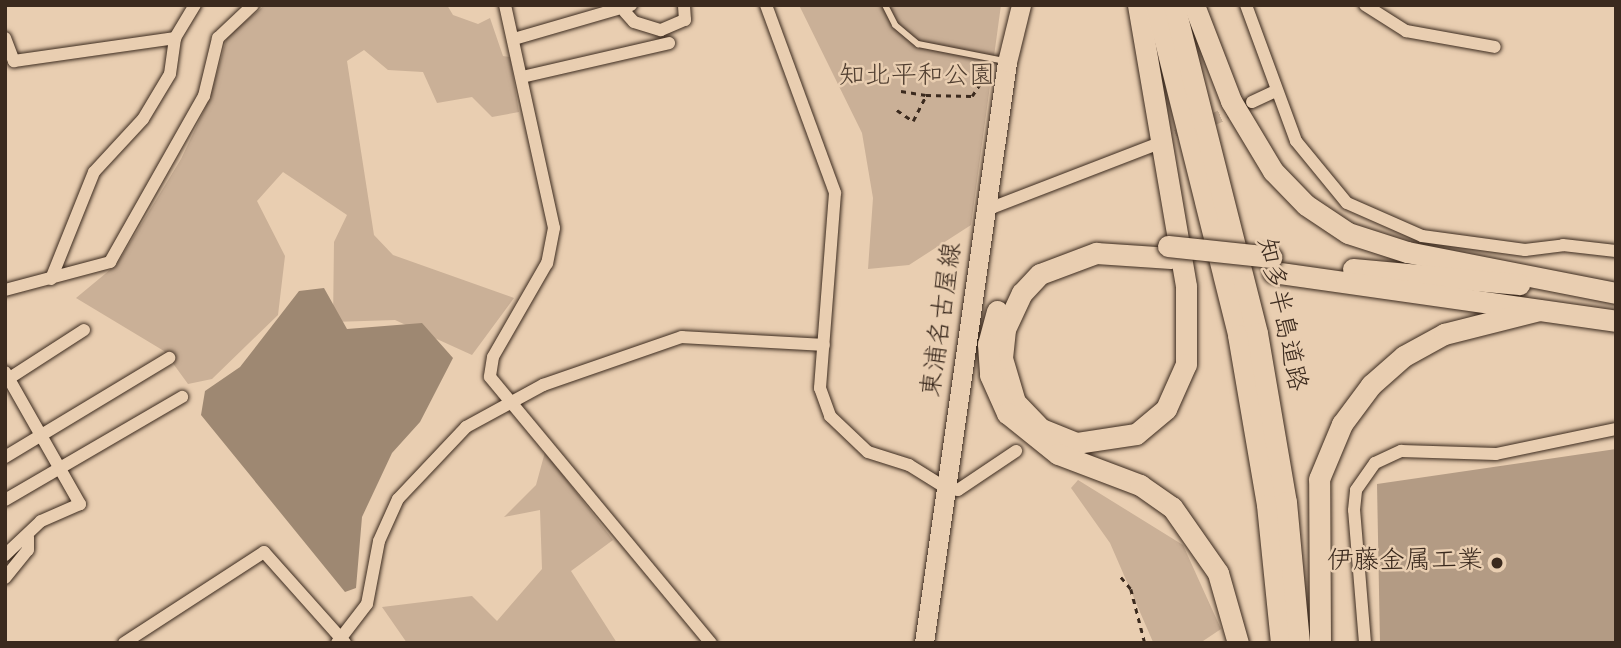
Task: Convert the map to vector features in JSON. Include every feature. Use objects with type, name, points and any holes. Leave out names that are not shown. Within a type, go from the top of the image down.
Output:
[{"type":"highway","points":[[1138,5],[1186,286],[1186,364],[1167,409],[1136,434],[1076,443],[1041,429],[1015,402],[1003,358],[1005,329],[1022,293],[1040,274],[1096,253],[1170,252]]},
{"type":"highway","name":"知多半島道路","points":[[1156,5],[1243,360],[1268,506],[1281,643]]},
{"type":"highway","name":"知多半島道路","points":[[1174,5],[1257,333],[1286,502],[1299,643]]},
{"type":"highway","points":[[1194,5],[1231,101],[1273,171],[1306,205],[1348,233],[1378,243],[1543,283],[1616,293]]},
{"type":"highway","points":[[1238,643],[1218,573],[1172,507],[1024,432],[1007,413],[990,375],[988,344],[996,314],[1041,261],[1100,242],[1272,265],[1488,285],[1543,283]]},
{"type":"highway","points":[[1272,265],[1616,321]]},
{"type":"highway","points":[[1320,643],[1319,480],[1342,424],[1371,385],[1404,356],[1444,334],[1539,310]]},
{"type":"main road","name":"東浦名古屋線","points":[[924,643],[986,210],[1001,60],[1021,5]]},
{"type":"street","points":[[51,279],[94,172],[143,119],[170,74],[175,38],[195,5]]},
{"type":"street","points":[[5,290],[110,262],[204,96],[218,38],[253,5]]},
{"type":"street","points":[[505,5],[554,228],[547,263],[490,367],[495,387],[710,643]]},
{"type":"street","points":[[514,39],[628,8],[634,22],[661,30],[685,20],[684,5]]},
{"type":"street","points":[[766,5],[832,180],[820,388],[830,416],[851,441],[946,488],[958,490],[1016,451]]},
{"type":"street","points":[[1246,5],[1276,91],[1319,176],[1347,203],[1392,228],[1488,247],[1616,251]]},
{"type":"street","points":[[1365,5],[1406,31],[1494,47]]},
{"type":"street","points":[[5,38],[14,61],[175,38]]},
{"type":"street","points":[[522,77],[669,43]]},
{"type":"street","points":[[1252,102],[1276,91]]},
{"type":"street","points":[[986,210],[1160,143]]},
{"type":"street","points":[[5,555],[28,537],[41,521],[80,504],[7,377],[85,330]]},
{"type":"street","points":[[124,643],[264,552],[342,641],[366,604],[379,541],[398,499],[453,436],[509,402],[682,337],[824,345]]},
{"type":"street","points":[[5,457],[169,358]]},
{"type":"street","points":[[5,500],[182,397]]},
{"type":"street","points":[[1365,643],[1354,510],[1356,490],[1376,463],[1401,451],[1496,454],[1616,429]]},
{"type":"street","points":[[5,578],[28,550],[28,537]]},
{"type":"lane","points":[[885,5],[895,25],[918,44],[1001,60]]},
{"type":"path","points":[[901,91],[926,95],[972,96],[1001,60]]},
{"type":"path","points":[[897,110],[913,121],[926,95]]},
{"type":"path","points":[[1121,577],[1131,589],[1145,643]]},
{"type":"green space","points":[[265,5],[447,5],[453,15],[478,24],[490,18],[503,56],[510,57],[519,112],[492,117],[472,97],[437,103],[423,72],[388,70],[364,50],[347,61],[374,235],[393,255],[514,298],[472,355],[395,320],[333,322],[334,242],[347,215],[283,172],[257,201],[285,256],[278,315],[212,379],[188,384],[164,351],[76,298],[117,264],[181,159],[210,98],[227,37]]},
{"type":"green space","name":"知北平和公園","points":[[799,5],[1001,5],[971,225],[909,265],[868,269],[873,198],[862,133]]},
{"type":"green space","points":[[545,452],[613,540],[571,571],[617,643],[407,643],[382,607],[472,596],[497,621],[542,569],[540,510],[504,517],[536,485]]},
{"type":"green space","points":[[1078,480],[1183,545],[1221,629],[1200,643],[1153,642],[1110,543],[1071,488]]},
{"type":"shaded area","points":[[324,288],[347,329],[422,323],[453,358],[420,422],[392,453],[362,517],[356,588],[345,592],[201,415],[205,391],[240,367],[299,291]]},
{"type":"building","name":"伊藤金属工業","points":[[1616,449],[1616,643],[1380,643],[1377,484]]},
{"type":"tunnel","points":[[1160,143],[1252,102]]},
{"type":"place","name":"伊藤金属工業","points":[[1497,563]]}]
